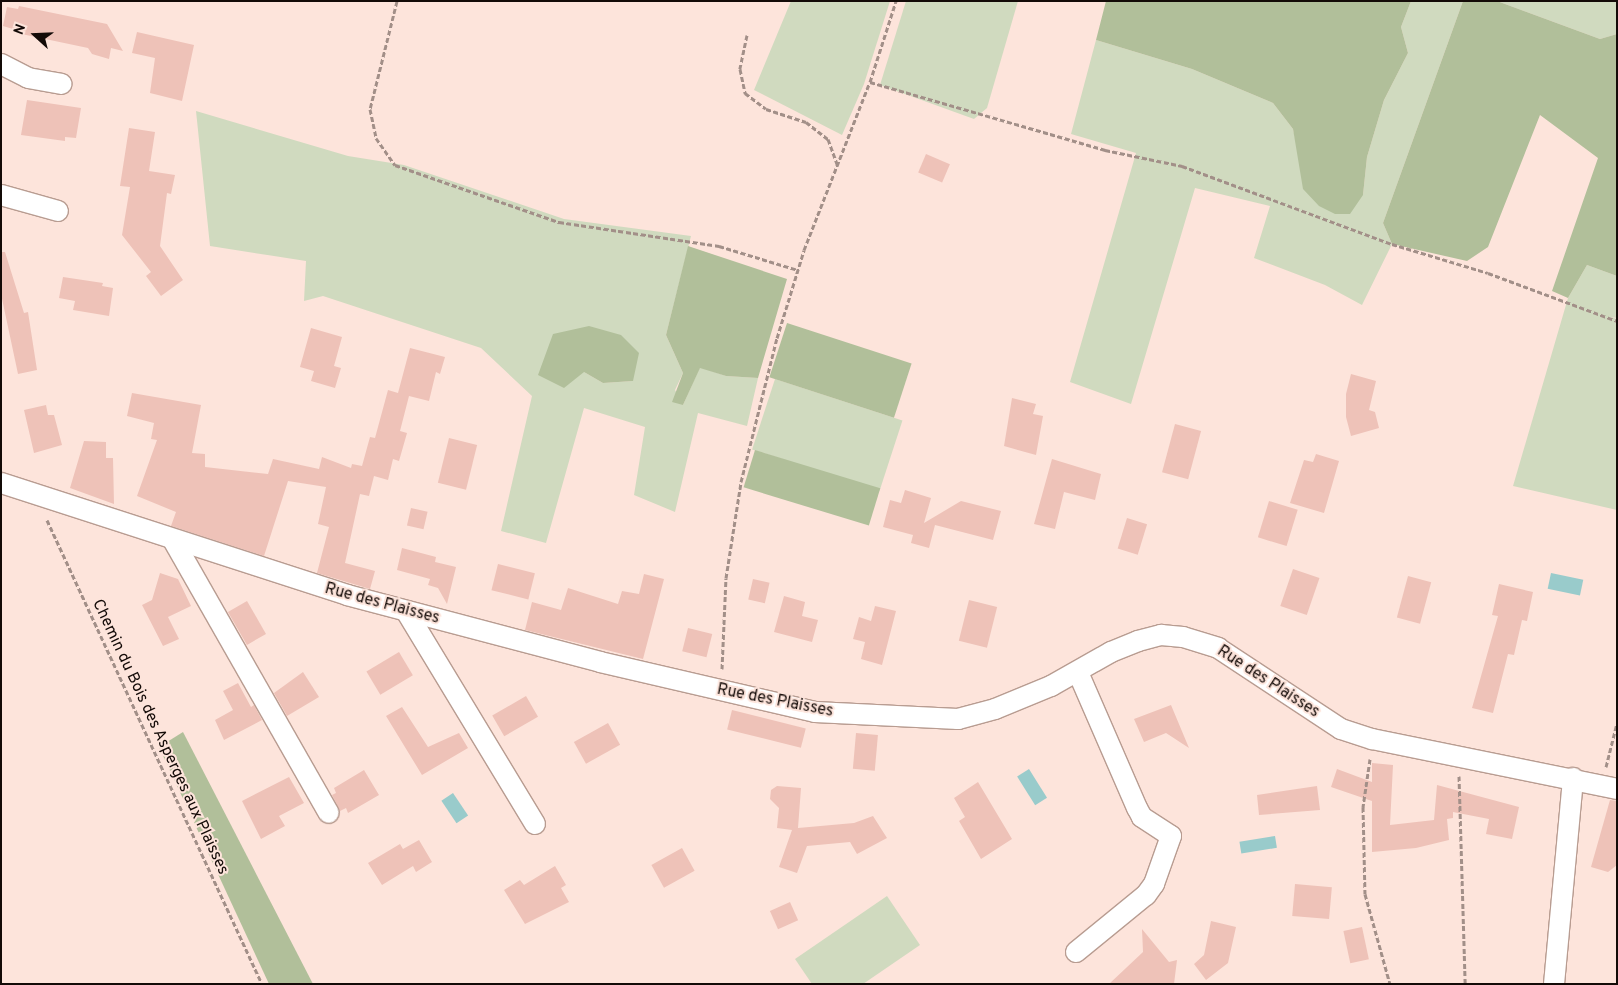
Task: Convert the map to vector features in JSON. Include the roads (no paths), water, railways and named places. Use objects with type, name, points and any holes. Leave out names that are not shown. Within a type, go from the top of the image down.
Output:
[{"type":"street","points":[[1,64],[28,78],[62,84]]},
{"type":"street","points":[[1,195],[58,211]]},
{"type":"street","name":"Rue des Plaisses","points":[[1,483],[173,540],[406,611],[600,662],[692,682],[721,692],[815,712],[958,719],[995,709],[1078,672],[1138,641],[1161,635],[1183,637],[1218,648],[1341,729],[1372,739],[1573,778],[1609,787]]},
{"type":"street","points":[[173,540],[329,813]]},
{"type":"street","points":[[406,611],[535,824]]},
{"type":"street","points":[[1076,952],[1146,895],[1154,884],[1171,836],[1142,817],[1078,672]]},
{"type":"street","points":[[1554,984],[1573,778]]},
{"type":"water","points":[[1551,573],[1583,580],[1580,596],[1548,589]]},
{"type":"water","points":[[1029,769],[1047,798],[1035,805],[1017,776]]},
{"type":"water","points":[[453,793],[468,815],[456,823],[441,801]]},
{"type":"water","points":[[1275,836],[1277,848],[1241,853],[1239,842]]}]
